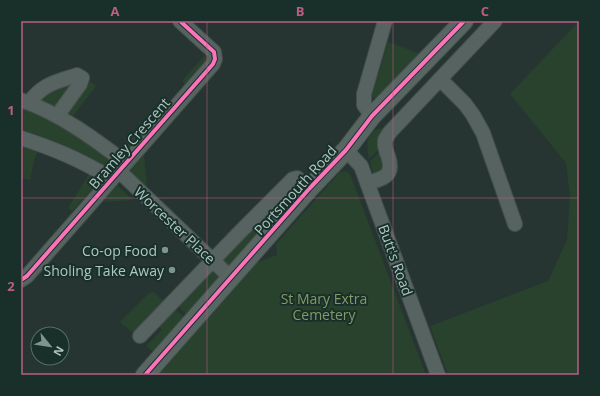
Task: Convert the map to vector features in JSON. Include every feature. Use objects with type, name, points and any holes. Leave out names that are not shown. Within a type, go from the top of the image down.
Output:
[{"type":"main road","name":"Portsmouth Road","points":[[145,375],[309,189],[346,150],[372,116],[464,21]]},
{"type":"street","name":"Bramley Crescent","points":[[21,280],[28,276],[214,62],[214,52],[180,21]]},
{"type":"street","points":[[372,116],[364,105],[364,94],[384,21]]},
{"type":"street","points":[[367,183],[382,179],[387,175],[390,169],[390,162],[385,150],[385,140],[393,129],[495,21]]},
{"type":"street","points":[[25,102],[45,86],[77,75],[80,76],[82,78],[80,84],[57,116]]},
{"type":"street","points":[[440,79],[465,104],[483,133],[515,224]]},
{"type":"street","name":"Worcester Place","points":[[25,102],[57,116],[75,126],[119,171],[231,278]]},
{"type":"street","name":"Worcester Place","points":[[21,138],[75,158],[119,171]]},
{"type":"street","name":"Butt's Road","points":[[346,150],[361,166],[438,375]]},
{"type":"street","points":[[140,336],[212,260],[293,179],[297,178],[309,189]]},
{"type":"green space","points":[[579,21],[579,375],[448,375],[430,326],[548,281],[567,240],[570,196],[566,163],[510,94]]},
{"type":"green space","points":[[388,42],[421,54],[379,99],[373,98],[372,95]]},
{"type":"green space","points":[[205,55],[209,58],[185,84],[182,81]]},
{"type":"green space","points":[[90,81],[96,86],[73,116],[66,112]]},
{"type":"green space","points":[[69,82],[74,84],[56,109],[40,99],[45,92]]},
{"type":"green space","points":[[21,104],[60,121],[118,164],[110,172],[21,135]]},
{"type":"green space","points":[[143,123],[147,127],[124,152],[119,148]]},
{"type":"green space","points":[[377,129],[387,129],[380,148],[369,159],[367,149],[368,139]]},
{"type":"green space","points":[[21,146],[38,151],[34,160],[30,180],[21,178]]},
{"type":"green space","points":[[381,150],[385,171],[375,174],[370,162]]},
{"type":"green space","points":[[144,155],[147,187],[130,171]]},
{"type":"green space","name":"St Mary Extra Cemetery","points":[[346,171],[350,174],[426,375],[158,375],[258,262],[277,255],[276,244],[340,172]]},
{"type":"green space","points":[[89,174],[99,181],[72,211],[68,208]]},
{"type":"green space","points":[[117,186],[133,200],[103,202]]},
{"type":"green space","points":[[275,203],[278,205],[259,233],[231,265],[228,267],[222,263],[222,256]]},
{"type":"green space","points":[[211,270],[218,274],[219,277],[187,315],[176,304]]},
{"type":"green space","points":[[154,292],[164,302],[134,334],[120,322],[149,293]]},
{"type":"green space","points":[[173,307],[184,317],[155,353],[146,346],[162,330],[158,326]]},
{"type":"cycle path","points":[[21,280],[27,276],[213,64],[215,59],[214,52],[180,21]]},
{"type":"cycle path","points":[[145,375],[309,189],[346,150],[372,116],[464,21]]},
{"type":"place","name":"Co-op Food","points":[[165,250]]},
{"type":"place","name":"Sholing Take Away","points":[[172,270]]}]
